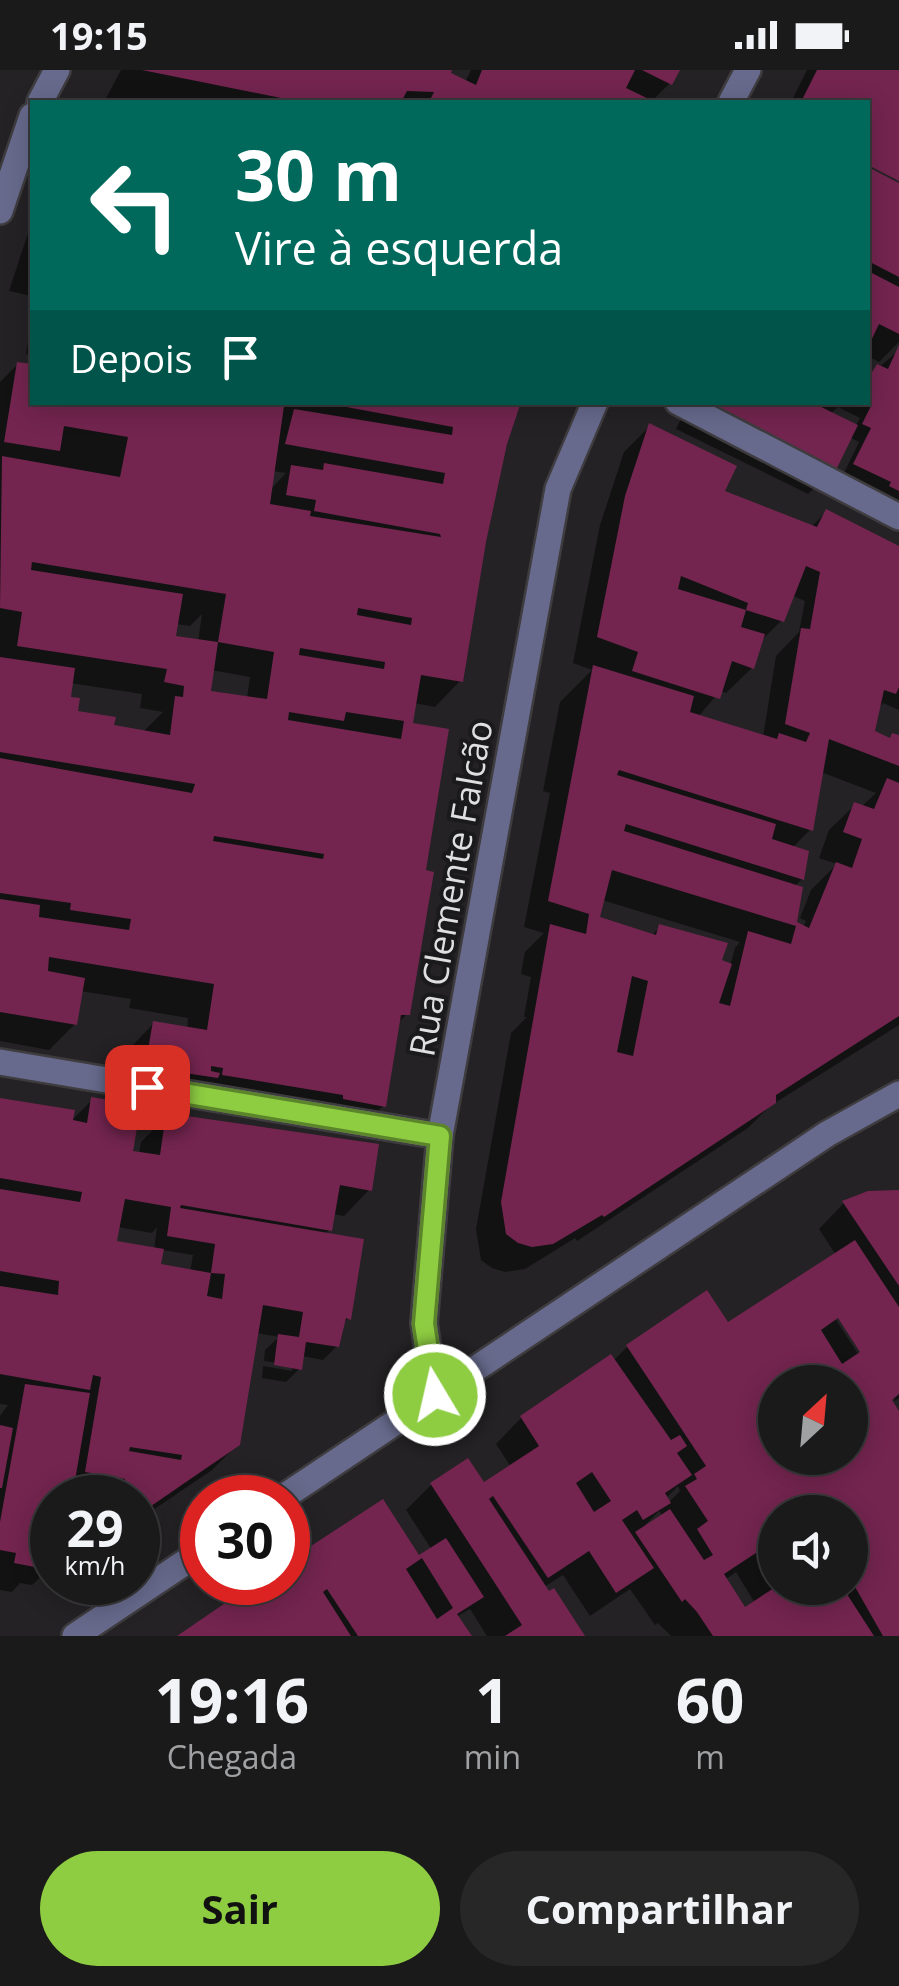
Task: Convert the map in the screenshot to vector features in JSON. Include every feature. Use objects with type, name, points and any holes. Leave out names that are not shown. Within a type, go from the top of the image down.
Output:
[{"type":"street","points":[[41,100],[57,70]]},
{"type":"street","points":[[732,100],[748,70]]},
{"type":"street","points":[[0,211],[5,179],[30,121]]},
{"type":"street","name":"Rua Clemente Falcão","points":[[435,1395],[424,1324],[440,1136],[558,489],[594,405]]},
{"type":"street","points":[[684,405],[899,517]]},
{"type":"street","points":[[0,1062],[440,1136]]},
{"type":"street","points":[[310,1479],[827,1134],[899,1094]]},
{"type":"street","points":[[75,1636],[180,1565]]},
{"type":"building","points":[[142,70],[452,70],[451,73],[476,85],[482,70],[635,70],[626,88],[651,100],[430,100],[434,92],[407,91],[402,100],[291,100]]},
{"type":"building","points":[[642,70],[680,70],[672,85]]},
{"type":"building","points":[[817,70],[899,70],[899,181],[870,166],[870,100],[802,100]]},
{"type":"building","points":[[870,168],[899,183],[899,277],[870,262]]},
{"type":"building","points":[[870,272],[899,287],[899,334],[879,324],[870,343]]},
{"type":"building","points":[[899,345],[899,491],[889,486],[891,482],[853,464],[871,428],[862,424],[872,404],[870,376],[877,364],[888,369]]},
{"type":"building","points":[[17,362],[30,364],[30,405],[291,405],[284,406],[270,504],[311,511],[310,516],[441,537],[314,511],[316,500],[286,495],[291,465],[323,470],[324,463],[443,484],[445,473],[285,444],[294,409],[452,435],[453,427],[336,405],[520,405],[507,444],[486,542],[463,682],[421,675],[413,723],[449,729],[426,870],[434,872],[410,1015],[401,1015],[386,1107],[343,1099],[343,1095],[222,1075],[223,1068],[211,1066],[211,1071],[220,1073],[218,1078],[145,1067],[153,1021],[207,1030],[214,984],[49,957],[48,971],[85,978],[77,1025],[0,1012],[0,899],[40,905],[39,917],[129,930],[131,919],[70,910],[71,903],[0,893],[0,758],[192,793],[195,784],[0,752],[0,657],[75,668],[71,697],[80,698],[78,711],[116,717],[114,725],[170,735],[175,696],[183,697],[184,686],[164,682],[167,669],[17,646],[22,612],[0,608],[2,456],[120,477],[128,437],[64,426],[60,451],[4,442]],"holes":[[[32,562],[226,594],[218,642],[176,636],[183,594],[31,570]],[[358,608],[412,618],[411,625],[357,615]],[[218,642],[274,652],[267,699],[211,691]],[[300,648],[385,662],[384,669],[299,655]],[[289,712],[344,721],[346,712],[404,721],[401,739],[288,720]],[[214,836],[324,854],[323,859],[213,841]]]},
{"type":"building","points":[[705,405],[817,405],[858,425],[836,470]]},
{"type":"building","points":[[649,423],[737,466],[725,491],[817,527],[826,509],[899,546],[899,687],[896,694],[884,690],[875,731],[890,738],[892,733],[899,735],[899,766],[829,739],[813,831],[619,770],[617,775],[776,824],[772,839],[809,851],[804,880],[626,824],[624,831],[803,887],[797,922],[809,928],[836,862],[852,868],[862,839],[843,832],[854,802],[874,809],[887,778],[899,783],[899,1016],[776,1095],[776,1103],[604,1217],[553,1244],[532,1247],[506,1234],[501,1202],[550,924],[586,934],[589,914],[548,901],[593,665],[694,696],[690,712],[777,739],[779,733],[806,742],[810,733],[785,724],[801,628],[810,629],[820,572],[806,566],[784,622],[746,610],[741,627],[765,634],[754,669],[732,661],[720,699],[632,671],[638,652],[597,637],[625,496]],"holes":[[[681,576],[748,603],[746,610],[678,589]],[[612,870],[796,926],[791,944],[748,931],[730,1006],[719,1003],[732,964],[722,960],[728,943],[659,924],[656,935],[600,917]],[[632,976],[648,981],[633,1056],[617,1052]]]},
{"type":"building","points":[[91,1097],[141,1105],[133,1151],[160,1155],[166,1113],[379,1144],[372,1191],[340,1185],[332,1231],[181,1205],[180,1208],[364,1239],[351,1320],[346,1318],[339,1347],[306,1342],[302,1370],[274,1365],[278,1334],[299,1337],[303,1312],[263,1305],[240,1445],[196,1475],[180,1475],[180,1486],[160,1500],[160,1475],[85,1472],[101,1377],[93,1375],[90,1390],[0,1374],[0,1286],[58,1295],[59,1281],[0,1271],[0,1189],[80,1202],[82,1192],[0,1178],[0,1098],[75,1110],[73,1120],[87,1123]],"holes":[[[125,1199],[171,1207],[167,1236],[215,1244],[211,1273],[161,1264],[164,1249],[117,1241]],[[211,1273],[225,1274],[222,1299],[207,1296]],[[130,1447],[182,1455],[181,1460],[129,1451]]]},
{"type":"building","points":[[899,1190],[899,1286],[842,1201],[868,1191]]},
{"type":"building","points":[[855,1240],[899,1307],[899,1394],[892,1400],[899,1411],[899,1636],[883,1636],[865,1605],[868,1495],[758,1495],[758,1552],[724,1574],[745,1607],[758,1598],[758,1605],[854,1605],[874,1636],[713,1636],[697,1612],[685,1599],[682,1602],[635,1532],[670,1509],[704,1560],[713,1555],[697,1529],[708,1521],[685,1486],[697,1479],[694,1474],[706,1466],[626,1345],[707,1290],[728,1322]],"holes":[[[838,1318],[860,1352],[842,1364],[821,1330]]]},
{"type":"building","points":[[611,1354],[671,1440],[680,1435],[687,1446],[677,1453],[692,1475],[665,1493],[671,1503],[643,1520],[637,1510],[622,1520],[654,1568],[616,1593],[589,1551],[548,1578],[493,1496],[489,1499],[549,1591],[554,1588],[585,1636],[505,1636],[522,1625],[430,1483],[468,1458],[484,1482],[539,1446],[520,1416]],"holes":[[[592,1472],[611,1501],[594,1512],[576,1483]]]},
{"type":"building","points":[[25,1384],[90,1393],[76,1475],[30,1475],[30,1566],[14,1563],[16,1553],[0,1550],[0,1522]]},
{"type":"building","points":[[0,1425],[13,1428],[2,1488],[0,1488]]},
{"type":"building","points":[[383,1499],[419,1555],[446,1538],[484,1597],[457,1614],[472,1636],[358,1636],[327,1589],[323,1592],[351,1636],[177,1636],[222,1605],[310,1605],[310,1547]],"holes":[[[422,1558],[453,1608],[437,1619],[406,1569]]]},
{"type":"route","points":[[147,1087],[440,1136],[424,1324],[435,1395]]}]
